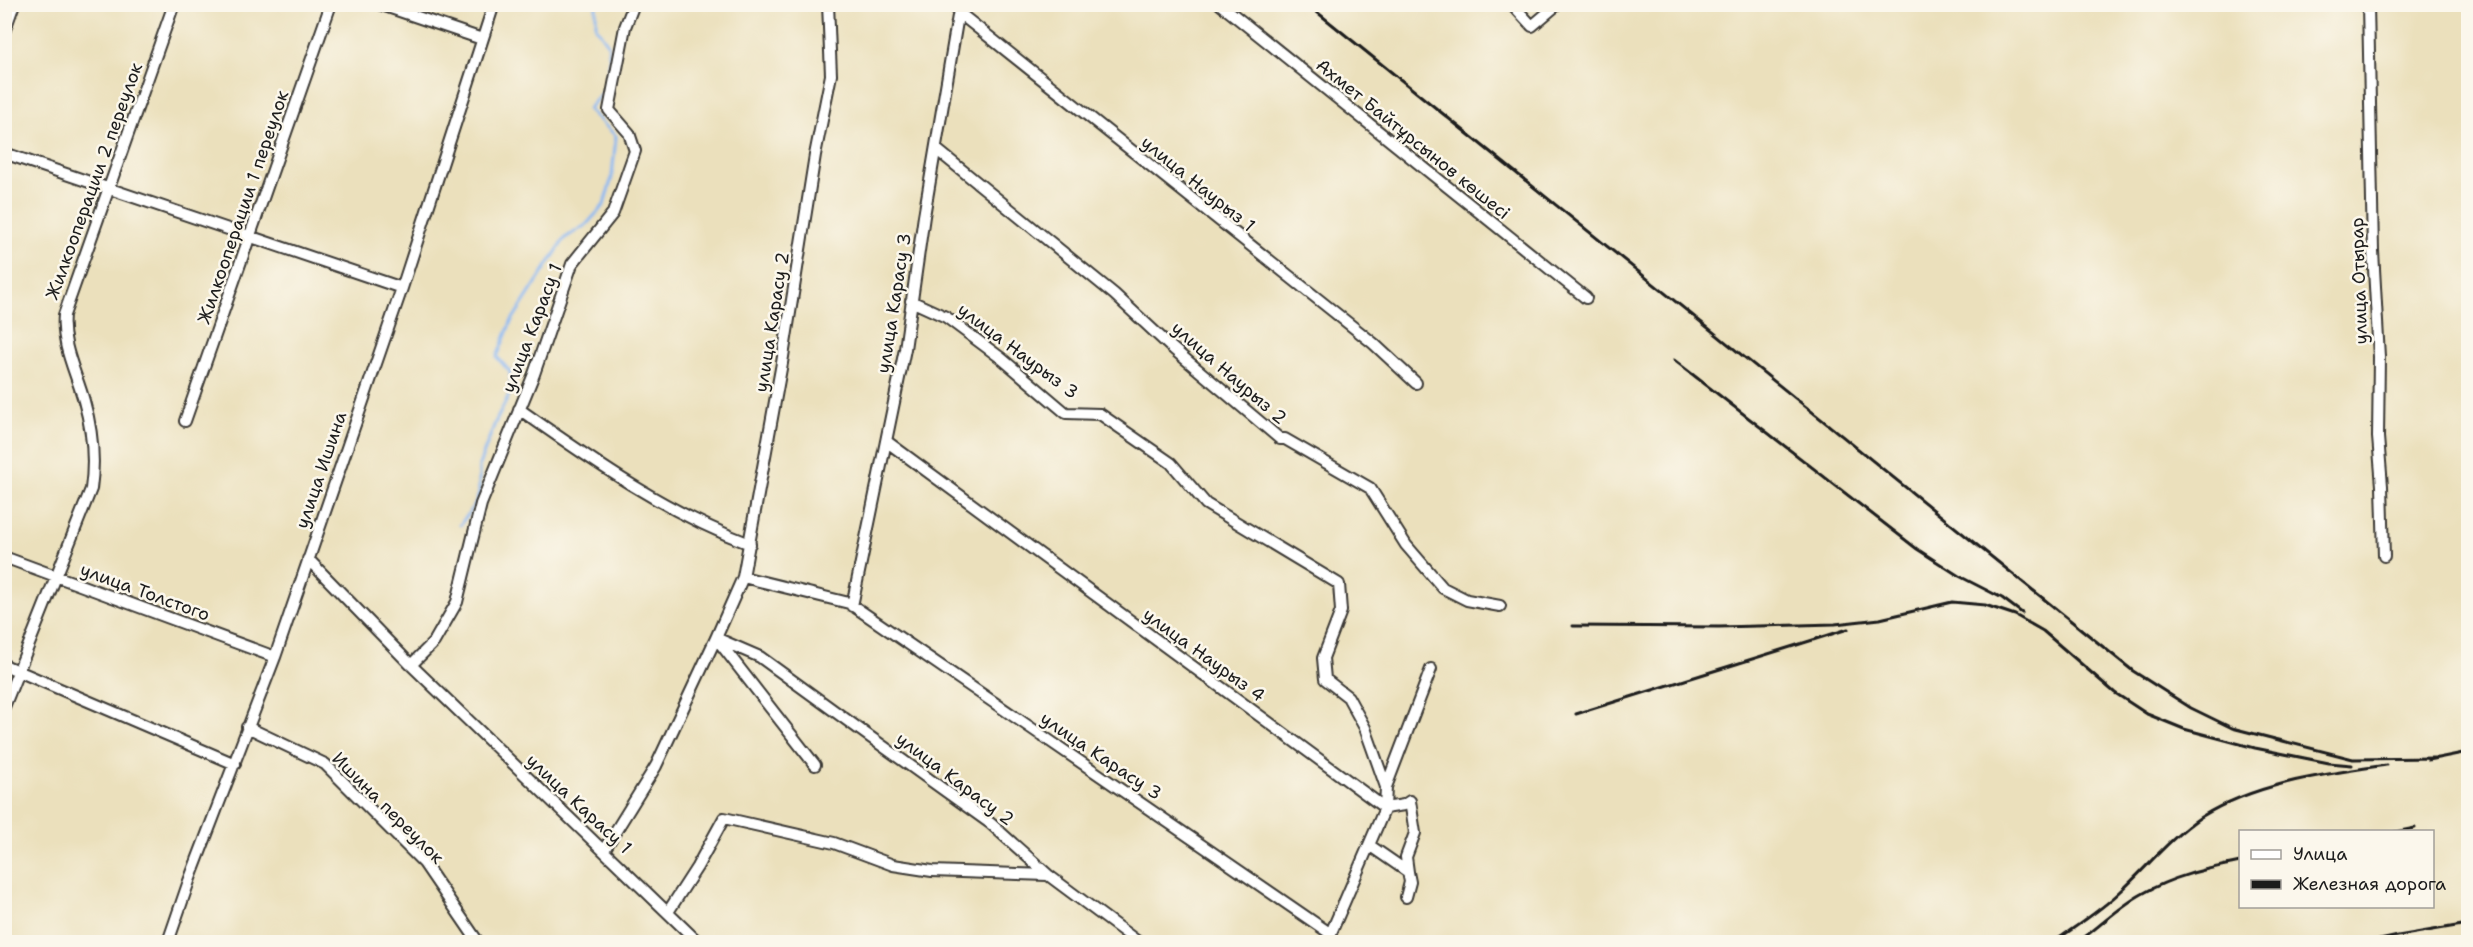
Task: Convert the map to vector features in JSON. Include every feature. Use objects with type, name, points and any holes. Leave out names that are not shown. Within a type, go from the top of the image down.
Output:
[{"type":"street","points":[[4,32],[14,4]]},
{"type":"street","name":"Жилкооперации 2 переулок","points":[[4,707],[91,489],[94,466],[85,404],[65,341],[64,315],[174,4]]},
{"type":"street","name":"Жилкооперации 1 переулок","points":[[185,421],[331,4]]},
{"type":"street","points":[[379,4],[482,39]]},
{"type":"street","name":"улица Ишина","points":[[168,942],[275,657],[402,288],[494,4]]},
{"type":"street","name":"улица Карасу 1","points":[[411,665],[434,642],[457,602],[481,504],[534,374],[572,264],[613,213],[635,151],[628,133],[609,110],[625,27],[634,4]]},
{"type":"street","name":"улица Карасу 2","points":[[604,850],[656,766],[743,577],[784,351],[815,155],[831,75],[828,4]]},
{"type":"street","name":"Ахмет Байтұрсынов көшесі","points":[[1220,4],[1586,298]]},
{"type":"street","points":[[1512,4],[1532,26],[1558,4]]},
{"type":"street","name":"улица Отырар","points":[[2368,4],[2373,251],[2379,357],[2378,437],[2384,556]]},
{"type":"street","name":"улица Карасу 3","points":[[852,606],[905,349],[959,8]]},
{"type":"street","name":"улица Наурыз 1","points":[[959,8],[1373,343],[1416,383]]},
{"type":"street","name":"улица Наурыз 2","points":[[936,149],[1114,294],[1280,439],[1285,439],[1370,488],[1406,545],[1443,588],[1467,600],[1500,606]]},
{"type":"street","points":[[4,153],[402,288]]},
{"type":"street","name":"улица Наурыз 3","points":[[911,301],[946,317],[1001,358],[1066,413],[1100,414],[1171,463],[1206,504],[1339,584],[1341,611],[1323,658],[1325,679],[1348,698],[1365,728],[1386,787]]},
{"type":"street","points":[[519,409],[589,459],[658,501],[709,528],[750,544]]},
{"type":"street","name":"улица Наурыз 4","points":[[886,441],[1385,808]]},
{"type":"street","name":"улица Толстого","points":[[4,557],[275,657]]},
{"type":"street","name":"улица Карасу 1","points":[[308,559],[411,665],[698,942]]},
{"type":"street","name":"улица Карасу 3","points":[[743,577],[852,606],[1329,938]]},
{"type":"street","points":[[716,639],[815,765]]},
{"type":"street","name":"улица Карасу 2","points":[[716,639],[760,657],[990,823],[1048,875],[1138,942]]},
{"type":"street","points":[[4,665],[235,764]]},
{"type":"street","points":[[1329,938],[1385,808],[1386,787],[1431,669]]},
{"type":"street","name":"Ишина переулок","points":[[248,727],[325,764],[424,863],[478,942]]},
{"type":"street","points":[[1385,808],[1404,805],[1410,801],[1415,833],[1406,857],[1410,882],[1406,897]]},
{"type":"street","points":[[668,912],[697,867],[724,818],[834,843],[893,865],[932,871],[1048,875]]},
{"type":"street","points":[[1369,845],[1408,872]]},
{"type":"waterway","points":[[460,525],[475,504],[479,494],[479,465],[495,423],[511,391],[510,372],[497,357],[511,322],[565,238],[586,225],[604,205],[612,177],[616,136],[588,109],[605,90],[610,62],[608,44],[596,27],[596,4]]},
{"type":"railway","points":[[1307,4],[2133,671],[2191,708],[2232,728],[2353,759],[2436,758]]},
{"type":"railway","points":[[1674,360],[1917,549],[1959,576],[2002,598],[2022,613]]},
{"type":"railway","points":[[1573,626],[1719,627],[1835,624],[1880,619],[1952,602],[1985,605],[2015,615],[2043,631],[2115,693],[2147,714],[2184,729],[2255,748],[2329,763],[2352,765]]},
{"type":"railway","points":[[1576,714],[1848,629]]},
{"type":"railway","points":[[2428,760],[2468,752]]},
{"type":"railway","points":[[2054,942],[2112,899],[2190,825],[2222,805],[2290,782],[2386,765]]},
{"type":"railway","points":[[2405,830],[2415,828]]},
{"type":"railway","points":[[2078,942],[2126,904],[2166,882],[2239,862]]},
{"type":"railway","points":[[2371,942],[2468,924]]},
{"type":"railway","points":[[2464,942],[2468,941]]}]
